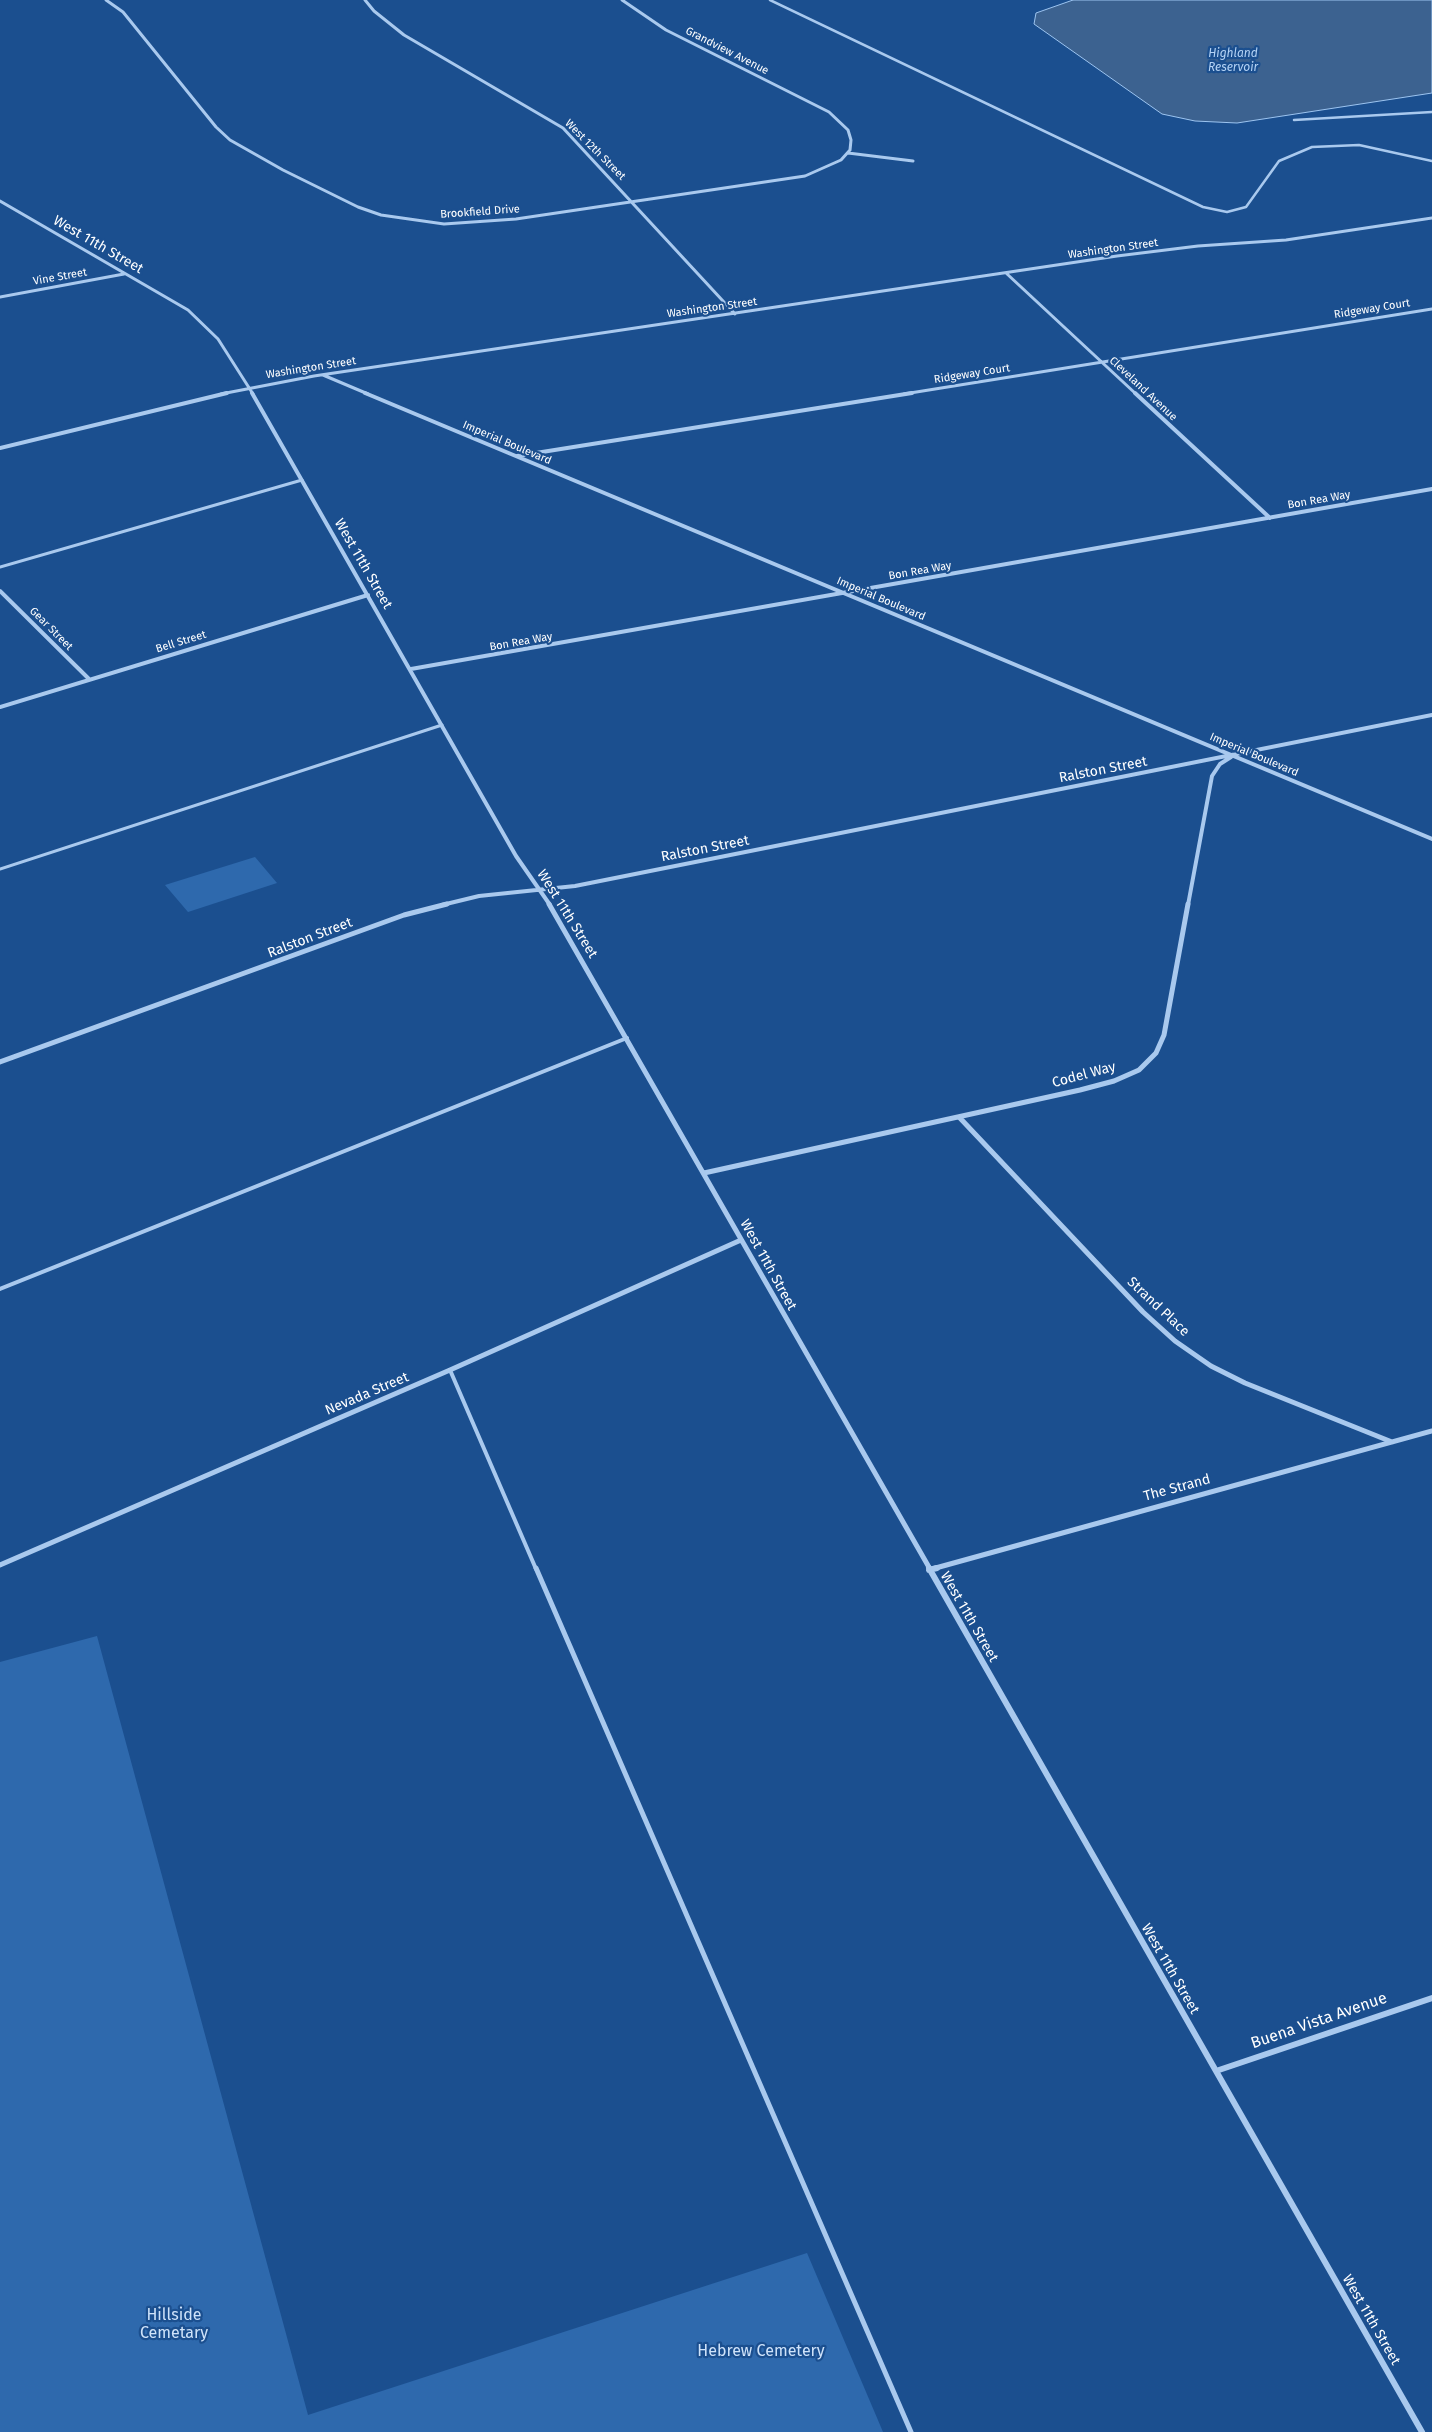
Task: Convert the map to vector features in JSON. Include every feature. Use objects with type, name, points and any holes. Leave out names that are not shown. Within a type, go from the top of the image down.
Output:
[{"type":"street","name":"Brookfield Drive","points":[[106,0],[122,12],[216,127],[230,140],[260,159],[358,207],[381,215],[444,224],[516,219],[805,176],[834,164],[848,153]]},
{"type":"street","name":"West 12th Street","points":[[365,0],[374,11],[404,35],[563,128],[634,202],[735,314]]},
{"type":"street","name":"Grandview Avenue","points":[[622,0],[666,30],[829,112],[848,130],[851,140],[848,153]]},
{"type":"street","points":[[848,153],[913,160]]},
{"type":"street","name":"West 11th Street","points":[[0,201],[175,302],[205,324],[218,338],[368,594],[516,856],[555,912],[1422,2432]]},
{"type":"street","name":"Washington Street","points":[[0,448],[249,388],[322,375],[1170,249],[1286,240],[1432,218]]},
{"type":"street","name":"Cleveland Avenue","points":[[1006,273],[1270,518]]},
{"type":"street","name":"Vine Street","points":[[0,297],[124,274]]},
{"type":"street","name":"Ridgeway Court","points":[[516,456],[1432,308]]},
{"type":"street","name":"Imperial Boulevard","points":[[322,375],[1432,839]]},
{"type":"street","name":"Bon Rea Way","points":[[411,669],[1432,489]]},
{"type":"street","name":"Gear Street","points":[[0,591],[89,679]]},
{"type":"street","name":"Bell Street","points":[[0,706],[368,594]]},
{"type":"street","name":"Ralston Street","points":[[0,1062],[404,916],[479,896],[575,886],[1432,715]]},
{"type":"street","name":"Codel Way","points":[[704,1173],[1114,1081],[1138,1070],[1156,1053],[1164,1035],[1212,776],[1220,764],[1233,755]]},
{"type":"street","name":"Strand Place","points":[[959,1117],[1143,1312],[1175,1341],[1211,1366],[1245,1383],[1392,1442]]},
{"type":"street","name":"Nevada Street","points":[[0,1565],[450,1370],[741,1240]]},
{"type":"street","name":"The Strand","points":[[929,1570],[1432,1431]]},
{"type":"street","name":"Buena Vista Avenue","points":[[1216,2071],[1432,1998]]},
{"type":"lane","points":[[770,0],[1203,207],[1227,212],[1246,207],[1279,161],[1312,148],[1359,145],[1432,162]]},
{"type":"lane","points":[[1294,120],[1432,112]]},
{"type":"lane","points":[[0,566],[302,480]]},
{"type":"lane","points":[[0,869],[442,725]]},
{"type":"lane","points":[[0,1289],[627,1038]]},
{"type":"lane","points":[[450,1370],[911,2432]]},
{"type":"green space","points":[[255,857],[277,883],[188,912],[165,885]]},
{"type":"green space","name":"Hillside Cemetary","points":[[97,1636],[308,2415],[807,2253],[883,2432],[0,2432],[0,1662]]},
{"type":"water","name":"Highland Reservoir","points":[[1073,0],[1432,0],[1432,93],[1237,123],[1195,121],[1162,114],[1034,24],[1036,13]]},
{"type":"park label","name":"Hebrew Cemetery","points":[[761,2352]]}]
